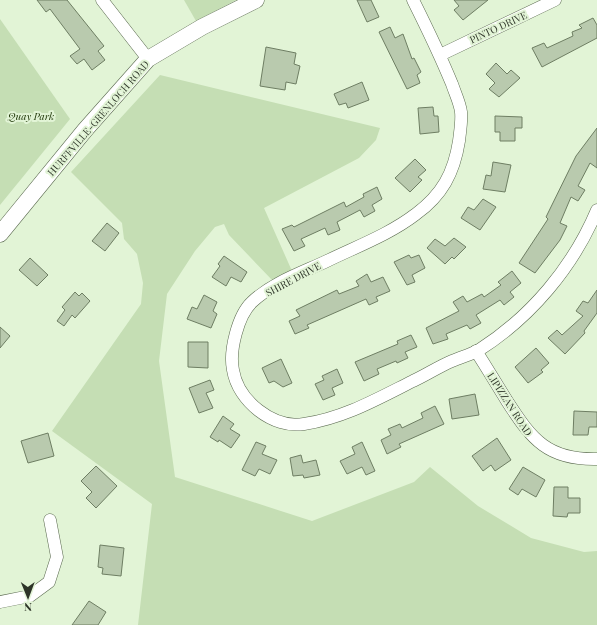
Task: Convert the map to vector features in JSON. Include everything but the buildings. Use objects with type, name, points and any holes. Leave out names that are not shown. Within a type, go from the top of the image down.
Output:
[{"type":"main road","name":"HURFFVILLE-GRENLOCH ROAD","points":[[0,234],[85,130],[148,59],[202,27],[256,0]]},
{"type":"street","points":[[102,0],[148,59]]},
{"type":"street","name":"SHIRE DRIVE","points":[[413,0],[440,55],[461,111],[455,163],[446,181],[434,198],[415,215],[394,228],[274,287],[251,302],[239,321],[233,350],[233,371],[241,390],[255,408],[276,420],[297,425],[319,422],[355,411],[453,361],[476,351],[504,332],[522,317],[550,288],[587,234],[597,210]]},
{"type":"street","name":"PINTO DRIVE","points":[[440,55],[556,0]]},
{"type":"street","name":"LIPIZZAN ROAD","points":[[476,351],[533,439],[547,449],[566,457],[597,459]]},
{"type":"street","points":[[0,602],[30,596],[49,582],[57,557],[50,520]]},
{"type":"green space","points":[[184,0],[236,0],[196,21]]},
{"type":"green space","name":"Quay Park","points":[[0,19],[70,119],[0,205]]},
{"type":"green space","points":[[160,75],[380,128],[376,140],[359,158],[264,208],[292,271],[273,281],[229,235],[224,224],[215,227],[195,251],[167,294],[159,361],[175,477],[312,521],[414,482],[430,467],[478,506],[531,538],[584,552],[597,551],[597,625],[138,625],[152,504],[52,431],[141,304],[143,283],[137,254],[124,239],[122,223],[71,172]]}]
